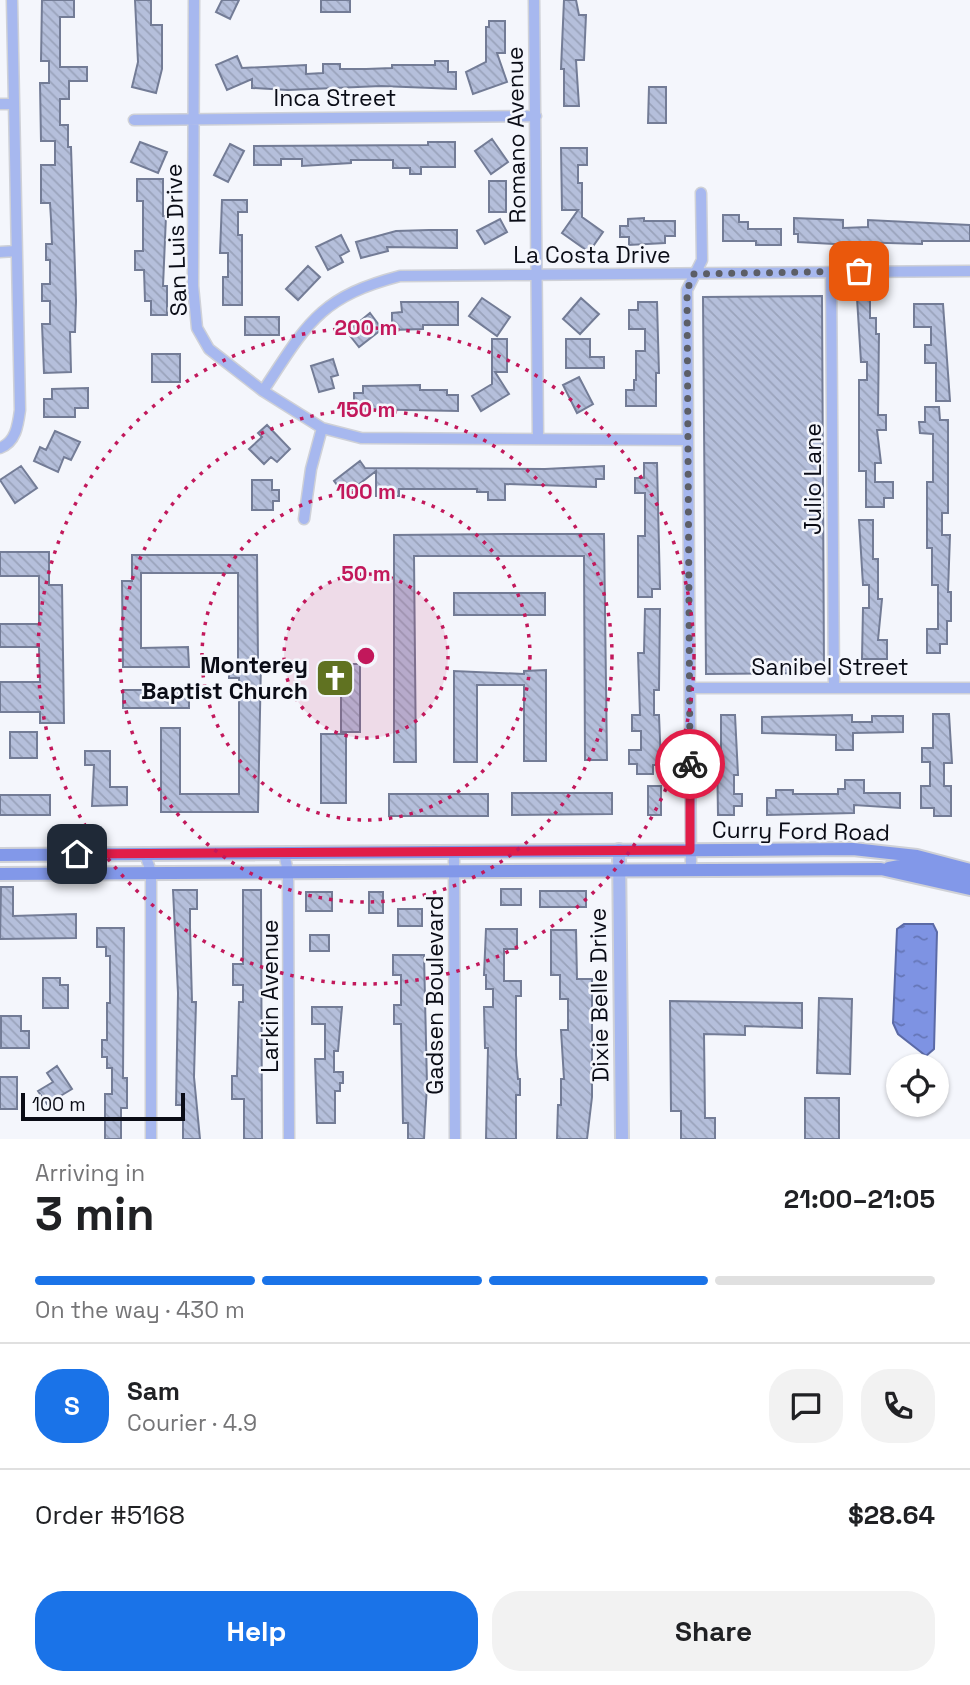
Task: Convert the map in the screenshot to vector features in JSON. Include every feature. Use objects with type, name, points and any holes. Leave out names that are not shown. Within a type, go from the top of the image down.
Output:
[{"type":"main road","name":"Curry Ford Road","points":[[0,855],[853,849],[917,856],[970,870]]},
{"type":"main road","points":[[881,869],[905,865],[970,877]]},
{"type":"main road","name":"Curry Ford Road","points":[[0,874],[881,869],[970,889]]},
{"type":"street","points":[[0,448],[7,446],[18,429],[20,410],[12,0]]},
{"type":"street","name":"San Luis Drive","points":[[194,0],[194,286],[197,328],[209,349],[263,391],[322,428],[361,438],[687,440]]},
{"type":"street","name":"Romano Avenue","points":[[534,0],[538,437]]},
{"type":"street","points":[[0,104],[13,104]]},
{"type":"street","name":"Inca Street","points":[[134,120],[536,116]]},
{"type":"street","points":[[691,869],[687,290],[702,260],[701,193]]},
{"type":"street","points":[[0,252],[16,251]]},
{"type":"street","name":"La Costa Drive","points":[[263,391],[296,342],[325,307],[361,286],[400,276],[970,271]]},
{"type":"street","name":"Julio Lane","points":[[831,272],[834,686]]},
{"type":"street","points":[[304,519],[311,469],[322,428]]},
{"type":"street","name":"Sanibel Street","points":[[690,688],[970,688]]},
{"type":"street","name":"Dixie Belle Drive","points":[[618,850],[622,1139]]},
{"type":"street","name":"Gadsen Boulevard","points":[[454,851],[455,1139]]},
{"type":"street","points":[[502,851],[503,870]]},
{"type":"street","points":[[145,853],[151,872],[151,1139]]},
{"type":"street","name":"Larkin Avenue","points":[[284,853],[289,872],[289,1139]]},
{"type":"water","points":[[904,924],[933,924],[937,932],[934,1049],[928,1054],[923,1054],[898,1034],[893,1023],[897,929]]},
{"type":"building","points":[[42,0],[74,0],[74,17],[60,17],[60,67],[87,67],[87,81],[69,81],[69,99],[60,99],[60,125],[68,125],[68,147],[71,147],[76,301],[75,332],[70,332],[71,372],[44,373],[42,324],[50,324],[50,301],[42,301],[42,284],[50,284],[50,260],[46,260],[46,244],[52,244],[50,203],[41,203],[41,165],[55,165],[55,141],[41,141],[40,83],[49,83],[49,61],[41,61]]},
{"type":"building","points":[[135,0],[151,0],[151,25],[162,25],[162,69],[156,93],[132,87],[138,62]]},
{"type":"building","points":[[222,0],[239,0],[230,19],[216,12]]},
{"type":"building","points":[[321,0],[350,0],[350,12],[321,12]]},
{"type":"building","points":[[564,0],[576,0],[579,15],[586,15],[584,60],[576,60],[579,106],[564,106],[564,69],[561,69]]},
{"type":"building","points":[[489,21],[505,21],[505,53],[497,53],[507,82],[473,94],[466,72],[486,62],[486,27],[489,27]]},
{"type":"building","points":[[237,56],[242,68],[306,65],[306,74],[323,73],[323,64],[340,64],[340,69],[366,69],[392,68],[392,65],[435,65],[435,61],[448,61],[448,72],[456,72],[456,89],[381,86],[288,90],[252,88],[252,79],[227,90],[216,65]]},
{"type":"building","points":[[649,87],[666,87],[666,123],[648,123]]},
{"type":"building","points":[[492,139],[508,162],[491,174],[475,151]]},
{"type":"building","points":[[140,142],[167,152],[158,173],[131,162]]},
{"type":"building","points":[[428,142],[455,142],[455,167],[421,167],[421,174],[410,174],[410,168],[393,168],[393,160],[351,160],[351,163],[302,166],[302,159],[281,159],[281,165],[254,165],[254,146],[428,145]]},
{"type":"building","points":[[230,144],[244,151],[228,182],[214,175]]},
{"type":"building","points":[[561,148],[587,148],[587,165],[578,165],[578,183],[582,183],[582,217],[603,232],[589,252],[562,233],[578,210],[562,210]]},
{"type":"building","points":[[137,179],[163,179],[163,216],[166,216],[163,286],[167,286],[167,315],[151,315],[151,301],[145,301],[144,270],[135,270],[135,251],[143,251],[143,201],[137,201]]},
{"type":"building","points":[[489,181],[506,181],[506,212],[489,212]]},
{"type":"building","points":[[222,200],[247,200],[247,212],[238,212],[238,235],[242,235],[242,305],[223,305],[223,277],[228,277],[228,253],[220,253]]},
{"type":"building","points":[[723,215],[739,215],[739,222],[748,222],[748,229],[781,229],[781,245],[756,245],[756,241],[723,241]]},
{"type":"building","points":[[644,218],[644,221],[675,221],[675,236],[665,236],[665,243],[629,245],[629,237],[620,237],[620,226],[628,226],[628,219]]},
{"type":"building","points":[[794,218],[843,220],[843,228],[868,227],[868,220],[970,225],[970,241],[922,241],[922,244],[852,242],[852,245],[798,242],[798,234],[794,234]]},
{"type":"building","points":[[500,219],[507,232],[485,244],[477,231]]},
{"type":"building","points":[[457,230],[457,248],[387,247],[388,251],[361,258],[356,242],[396,231]]},
{"type":"building","points":[[341,235],[349,251],[340,256],[343,262],[328,270],[316,247]]},
{"type":"building","points":[[308,266],[320,277],[298,300],[286,289]]},
{"type":"building","points":[[822,296],[824,673],[706,674],[703,297]]},
{"type":"building","points":[[482,298],[510,317],[497,336],[469,316]]},
{"type":"building","points":[[581,298],[599,314],[580,334],[563,319]]},
{"type":"building","points":[[857,298],[870,298],[870,318],[876,318],[876,334],[879,334],[878,415],[886,415],[886,430],[877,430],[881,463],[875,463],[875,482],[893,482],[893,498],[884,498],[884,507],[866,507],[866,471],[859,471],[859,380],[867,380],[867,362],[861,362]]},
{"type":"building","points":[[401,302],[458,302],[458,325],[423,325],[423,329],[392,330],[392,313],[402,312]]},
{"type":"building","points":[[638,302],[657,302],[659,373],[656,373],[656,406],[626,406],[626,390],[634,390],[636,380],[636,351],[645,351],[645,329],[629,329],[629,310],[638,310]]},
{"type":"building","points":[[914,304],[943,304],[950,401],[936,401],[936,363],[925,363],[925,345],[931,345],[931,327],[914,327]]},
{"type":"building","points":[[370,313],[382,329],[359,347],[347,332]]},
{"type":"building","points":[[245,317],[279,317],[279,335],[245,335]]},
{"type":"building","points":[[492,339],[507,339],[507,372],[495,372],[509,394],[481,411],[472,396],[492,384]]},
{"type":"building","points":[[566,339],[590,339],[590,357],[604,357],[604,368],[566,368]]},
{"type":"building","points":[[152,354],[180,354],[180,382],[152,382]]},
{"type":"building","points":[[333,359],[338,375],[331,377],[334,388],[319,392],[311,366]]},
{"type":"building","points":[[579,377],[593,404],[577,413],[563,385]]},
{"type":"building","points":[[420,385],[420,390],[447,390],[447,395],[458,395],[458,411],[354,409],[354,393],[363,393],[363,386]]},
{"type":"building","points":[[88,388],[88,408],[75,408],[75,417],[44,417],[44,399],[52,399],[52,389]]},
{"type":"building","points":[[925,407],[939,407],[940,420],[948,420],[948,513],[942,513],[942,535],[950,535],[948,592],[951,592],[951,621],[947,621],[947,644],[940,644],[940,653],[927,653],[927,629],[938,629],[938,585],[932,585],[932,548],[927,548],[927,482],[933,482],[933,434],[920,433],[919,422],[925,422]]},
{"type":"building","points":[[267,425],[290,449],[277,462],[271,457],[264,464],[249,449],[262,437],[258,433]]},
{"type":"building","points":[[55,431],[80,442],[71,460],[64,457],[58,472],[34,461],[40,447],[46,450]]},
{"type":"building","points":[[360,461],[365,468],[545,469],[604,466],[604,479],[596,479],[596,487],[505,484],[505,500],[488,500],[488,492],[477,492],[477,489],[399,489],[399,496],[376,496],[376,471],[345,495],[334,481]]},
{"type":"building","points":[[644,463],[657,463],[660,589],[652,589],[652,597],[638,597],[638,536],[645,536],[645,493],[635,493],[635,478],[644,478]]},
{"type":"building","points":[[21,466],[37,488],[15,503],[0,480]]},
{"type":"building","points":[[252,480],[272,480],[272,490],[279,490],[279,501],[273,501],[273,510],[252,510]]},
{"type":"building","points":[[859,520],[873,520],[873,559],[878,559],[878,599],[882,599],[878,640],[887,640],[887,659],[862,659],[863,608],[869,608],[869,585],[863,585]]},
{"type":"building","points":[[604,534],[607,760],[585,760],[584,556],[414,556],[416,762],[394,762],[394,535]]},
{"type":"building","points":[[0,552],[49,552],[49,585],[62,585],[64,723],[40,723],[40,712],[0,712],[0,682],[40,682],[39,647],[0,647],[0,624],[39,624],[39,576],[0,576]]},
{"type":"building","points":[[132,555],[257,555],[258,662],[261,662],[258,812],[161,812],[161,728],[180,728],[180,794],[239,794],[239,678],[229,678],[229,662],[238,662],[238,573],[141,573],[141,648],[188,647],[189,667],[123,667],[122,581],[132,581]]},
{"type":"building","points":[[454,593],[545,593],[545,615],[454,615]]},
{"type":"building","points":[[645,609],[660,609],[659,690],[654,690],[654,715],[659,715],[661,765],[653,765],[653,774],[637,774],[637,764],[629,764],[629,750],[641,750],[641,731],[632,731],[632,715],[640,715],[638,653],[644,653]]},
{"type":"building","points":[[341,664],[360,664],[360,732],[341,732]]},
{"type":"building","points":[[546,670],[546,761],[524,761],[524,685],[477,685],[477,762],[454,762],[454,671],[524,674],[524,671]]},
{"type":"building","points":[[123,690],[189,690],[189,708],[123,708]]},
{"type":"building","points":[[933,714],[949,714],[952,763],[944,763],[944,786],[951,786],[951,816],[934,816],[934,808],[921,808],[921,786],[930,786],[930,762],[922,762],[922,748],[933,748]]},
{"type":"building","points":[[721,715],[735,715],[738,775],[734,775],[734,794],[742,794],[742,806],[734,806],[734,815],[718,815],[717,751],[721,751]]},
{"type":"building","points":[[852,715],[852,722],[872,722],[872,716],[903,716],[903,732],[853,733],[853,750],[836,750],[836,735],[762,733],[762,717]]},
{"type":"building","points":[[10,732],[37,732],[37,758],[10,758]]},
{"type":"building","points":[[321,734],[346,734],[346,803],[321,803]]},
{"type":"building","points":[[85,751],[110,751],[110,787],[127,787],[127,805],[92,806],[94,765],[85,765]]},
{"type":"building","points":[[845,780],[864,780],[864,793],[900,793],[900,808],[854,805],[854,813],[767,815],[767,798],[776,798],[776,790],[793,790],[793,794],[838,794],[838,789],[845,789]]},
{"type":"building","points":[[648,786],[661,786],[661,815],[648,815]]},
{"type":"building","points":[[512,793],[612,793],[612,814],[512,815]]},
{"type":"building","points":[[389,794],[488,794],[488,816],[389,816]]},
{"type":"building","points":[[0,795],[50,795],[50,815],[0,815]]},
{"type":"building","points":[[1,887],[13,887],[13,916],[76,914],[76,938],[0,939]]},
{"type":"building","points":[[501,889],[521,889],[521,905],[501,905]]},
{"type":"building","points":[[173,890],[197,890],[197,909],[190,909],[190,927],[192,1002],[196,1002],[194,1077],[200,1139],[183,1139],[183,1105],[176,1105],[178,993]]},
{"type":"building","points":[[243,890],[261,890],[262,1139],[244,1139],[244,1099],[232,1099],[232,1076],[237,1076],[239,1002],[243,1002],[243,985],[233,985],[233,964],[243,964]]},
{"type":"building","points":[[540,891],[586,891],[586,907],[540,907]]},
{"type":"building","points":[[306,892],[332,892],[332,911],[306,911]]},
{"type":"building","points":[[369,892],[383,892],[383,913],[369,913]]},
{"type":"building","points":[[398,909],[422,909],[422,926],[398,926]]},
{"type":"building","points":[[97,928],[124,928],[123,1078],[127,1078],[127,1108],[121,1108],[121,1139],[105,1139],[105,1094],[112,1094],[112,1068],[107,1068],[107,1057],[102,1057],[102,1040],[107,1040],[107,1003],[110,1003],[110,956],[106,956],[106,947],[97,947]]},
{"type":"building","points":[[486,929],[517,929],[517,949],[504,949],[504,981],[521,981],[521,996],[516,996],[516,1055],[520,1095],[516,1095],[516,1139],[486,1139],[488,1048],[485,1048],[484,1007],[493,1007],[493,989],[486,989],[484,975]]},
{"type":"building","points":[[551,930],[576,930],[577,979],[592,979],[592,1097],[587,1139],[557,1139],[561,1079],[564,1079],[561,1030],[568,1030],[568,999],[560,999],[560,975],[551,975]]},
{"type":"building","points":[[310,935],[329,935],[329,951],[310,951]]},
{"type":"building","points":[[393,955],[424,955],[427,1085],[424,1139],[408,1139],[408,1123],[403,1123],[401,1024],[394,1024],[394,1005],[401,1005],[401,975],[393,975]]},
{"type":"building","points":[[43,978],[60,978],[60,985],[68,985],[68,1008],[43,1008]]},
{"type":"building","points":[[819,998],[852,999],[850,1074],[817,1073]]},
{"type":"building","points":[[670,1001],[802,1003],[802,1028],[745,1026],[745,1035],[704,1034],[705,1118],[715,1118],[715,1139],[681,1139],[681,1111],[671,1111]]},
{"type":"building","points":[[312,1007],[342,1007],[338,1051],[334,1051],[334,1072],[343,1072],[343,1083],[340,1083],[340,1091],[335,1091],[335,1123],[317,1123],[315,1059],[325,1059],[325,1024],[312,1024]]},
{"type":"building","points":[[1,1016],[21,1016],[21,1031],[29,1031],[29,1048],[1,1048]]},
{"type":"building","points":[[57,1066],[72,1089],[47,1104],[38,1091],[53,1082],[47,1073]]},
{"type":"building","points":[[0,1077],[17,1077],[17,1109],[0,1109]]},
{"type":"building","points":[[805,1098],[839,1098],[839,1139],[805,1139]]},
{"type":"way so far","points":[[690,764],[687,290],[694,274],[859,271]]},
{"type":"place","name":"Monterey Baptist Church","points":[[335,678]]},
{"type":"route","points":[[77,854],[690,850],[690,764]]}]
